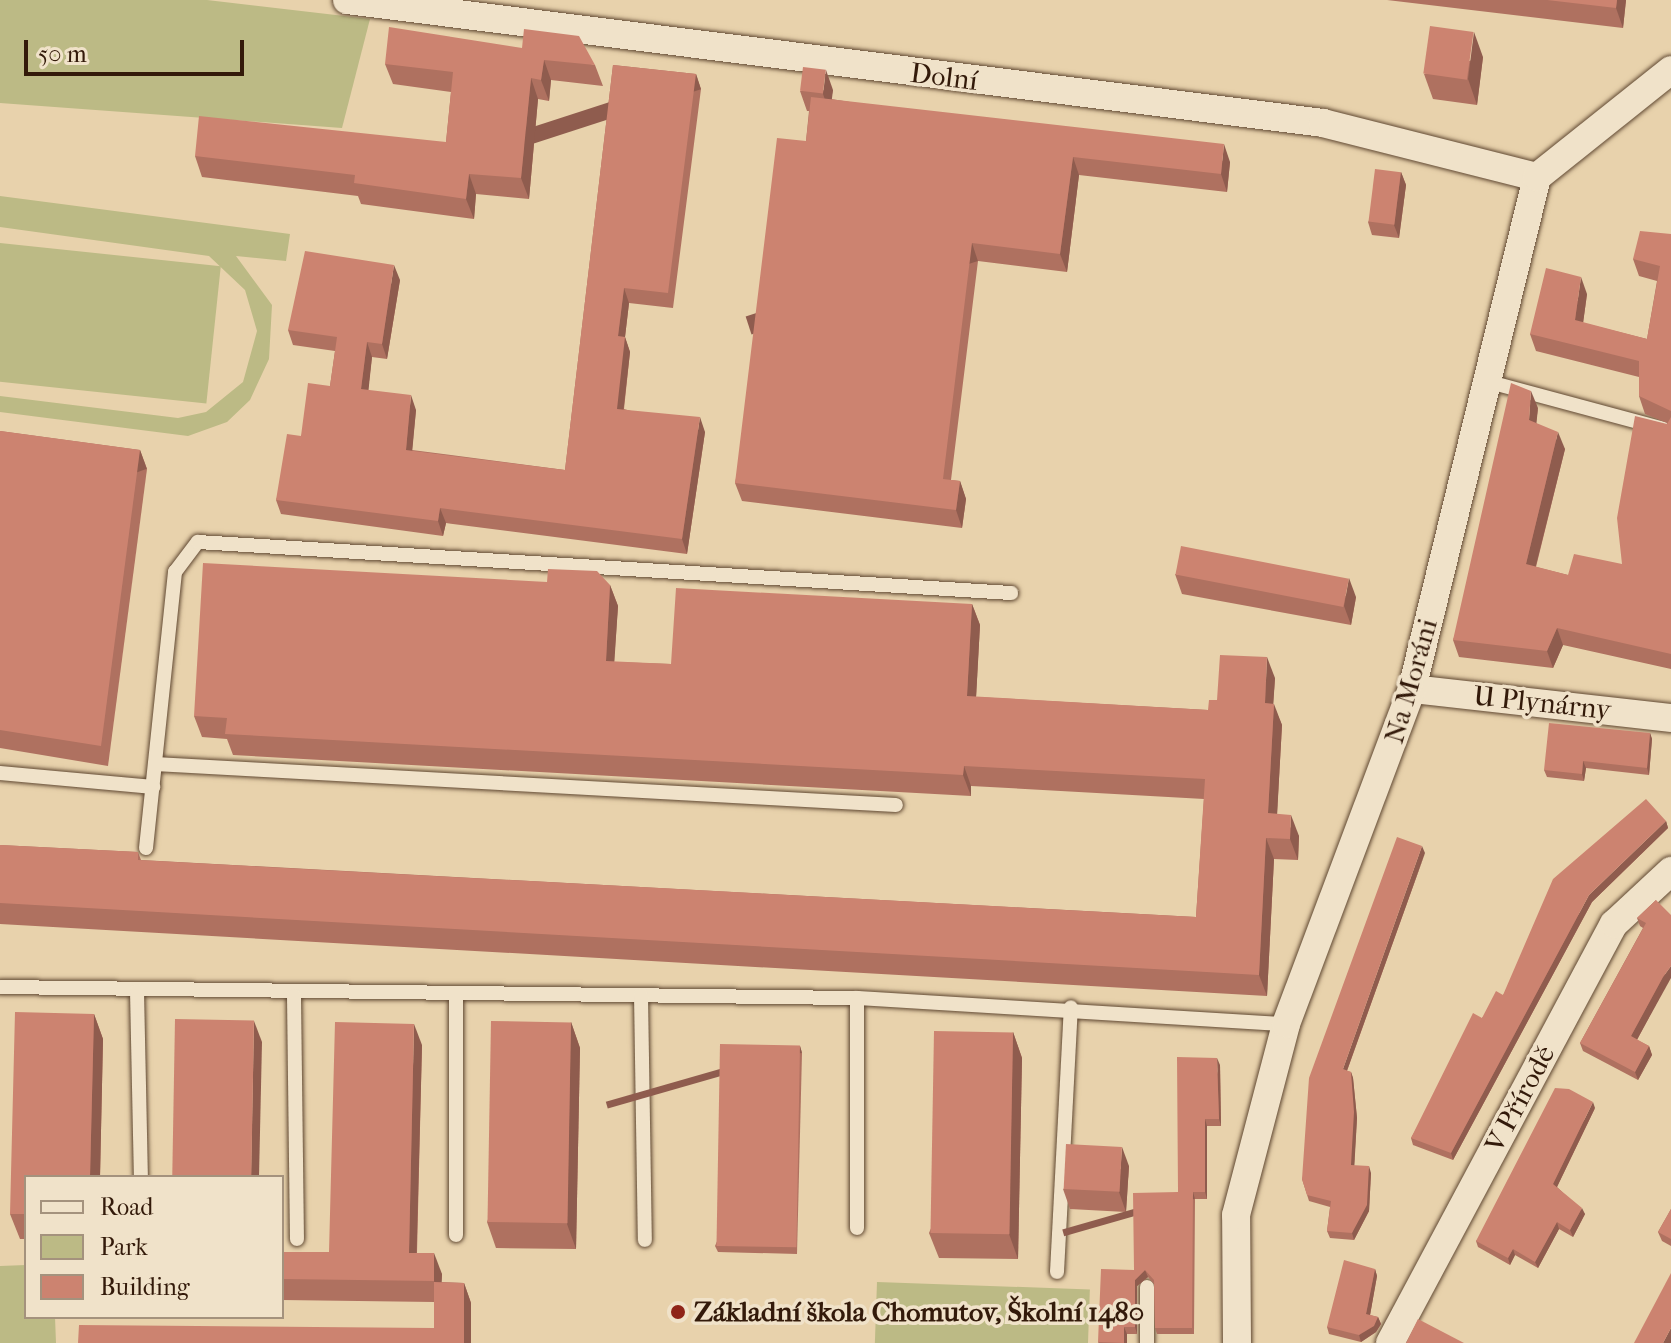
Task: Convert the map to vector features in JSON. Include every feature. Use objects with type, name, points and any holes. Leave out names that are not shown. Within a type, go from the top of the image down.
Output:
[{"type":"street","name":"Dolní","points":[[347,0],[1323,123],[1537,177]]},
{"type":"street","points":[[1537,177],[1671,70]]},
{"type":"street","name":"Na Moráni","points":[[1237,1343],[1236,1215],[1286,1024],[1412,689],[1537,177]]},
{"type":"street","name":"U Plynárny","points":[[1412,689],[1671,718]]},
{"type":"street","name":"V Přírodě","points":[[1390,1343],[1614,924],[1671,871]]},
{"type":"lane","points":[[1486,381],[1671,431]]},
{"type":"lane","points":[[146,848],[175,572],[198,542],[1011,593]]},
{"type":"lane","points":[[155,764],[896,805]]},
{"type":"lane","points":[[0,773],[153,787]]},
{"type":"lane","points":[[0,987],[294,996],[857,998],[1071,1007],[1286,1024]]},
{"type":"lane","points":[[137,991],[141,1175]]},
{"type":"lane","points":[[641,995],[645,1240]]},
{"type":"lane","points":[[294,996],[297,1239]]},
{"type":"lane","points":[[456,996],[456,1235]]},
{"type":"lane","points":[[857,998],[857,1228]]},
{"type":"lane","points":[[1057,1272],[1071,1007]]},
{"type":"lane","points":[[1147,1287],[1147,1343]]},
{"type":"green space","points":[[0,0],[207,0],[370,19],[342,128],[0,103]]},
{"type":"green space","points":[[0,196],[290,234],[286,261],[236,256],[272,305],[269,359],[250,400],[227,422],[188,436],[0,412],[0,396],[178,418],[206,412],[243,382],[257,331],[245,290],[209,256],[0,227]]},
{"type":"green space","points":[[0,243],[221,266],[206,403],[0,382]]},
{"type":"green space","points":[[24,1265],[24,1319],[55,1319],[56,1343],[0,1343],[0,1266]]},
{"type":"green space","points":[[877,1282],[1090,1289],[1088,1343],[875,1343]]},
{"type":"building","points":[[1547,0],[1617,0],[1616,8]]},
{"type":"building","points":[[1430,26],[1474,32],[1467,80],[1423,74]]},
{"type":"building","points":[[389,27],[522,48],[524,29],[579,36],[595,65],[544,60],[541,80],[531,78],[521,178],[469,174],[466,199],[354,183],[355,175],[195,156],[199,116],[446,142],[453,72],[385,64]]},
{"type":"building","points":[[613,65],[696,74],[668,293],[624,288],[618,336],[625,337],[617,409],[700,417],[682,539],[440,508],[438,521],[276,500],[287,434],[301,436],[308,383],[330,386],[337,337],[288,330],[305,251],[394,265],[382,344],[367,342],[361,389],[411,395],[406,450],[565,470]]},
{"type":"building","points":[[803,67],[826,70],[823,94],[800,91]]},
{"type":"building","points":[[811,97],[1224,144],[1221,174],[1073,157],[1060,254],[972,243],[943,479],[960,481],[956,510],[735,483],[777,138],[806,141]]},
{"type":"building","points":[[1375,169],[1401,172],[1394,225],[1369,222]]},
{"type":"building","points":[[1640,231],[1671,234],[1671,411],[1639,396],[1639,361],[1530,334],[1546,268],[1581,277],[1575,320],[1647,339],[1660,266],[1633,259]]},
{"type":"building","points":[[1511,383],[1531,391],[1529,420],[1558,432],[1526,564],[1568,575],[1574,554],[1622,564],[1617,518],[1635,416],[1667,424],[1671,417],[1671,654],[1557,628],[1547,651],[1453,640]]},
{"type":"building","points":[[0,431],[140,450],[101,746],[0,730]]},
{"type":"building","points":[[1181,546],[1349,579],[1343,607],[1175,574]]},
{"type":"building","points":[[203,563],[547,582],[548,569],[597,571],[610,585],[606,661],[671,664],[676,588],[972,604],[967,696],[1208,710],[1209,700],[1217,700],[1220,655],[1267,657],[1265,703],[1274,704],[1268,813],[1291,815],[1290,839],[1266,838],[1259,975],[0,903],[0,845],[138,852],[138,860],[1196,917],[1205,779],[964,766],[963,775],[225,734],[227,718],[194,716]]},
{"type":"building","points":[[1549,723],[1650,733],[1647,768],[1583,761],[1582,774],[1544,770]]},
{"type":"building","points":[[1646,799],[1666,821],[1589,895],[1451,1153],[1411,1138],[1473,1013],[1482,1018],[1496,991],[1503,995],[1553,879]]},
{"type":"building","points":[[1397,837],[1422,846],[1343,1069],[1351,1072],[1354,1112],[1351,1165],[1369,1166],[1367,1205],[1352,1233],[1327,1231],[1331,1201],[1307,1195],[1302,1179],[1309,1078]]},
{"type":"building","points":[[1656,900],[1671,915],[1671,966],[1631,1036],[1649,1046],[1635,1072],[1580,1043],[1646,923],[1637,918]]},
{"type":"building","points":[[15,1012],[94,1014],[90,1175],[24,1175],[24,1214],[10,1214]]},
{"type":"building","points":[[175,1019],[254,1020],[251,1175],[172,1175]]},
{"type":"building","points":[[491,1021],[571,1022],[567,1223],[487,1222]]},
{"type":"building","points":[[335,1022],[414,1024],[409,1253],[434,1253],[434,1281],[284,1279],[284,1252],[329,1252]]},
{"type":"building","points":[[934,1031],[1013,1032],[1009,1234],[930,1233]]},
{"type":"building","points":[[720,1044],[800,1045],[796,1247],[716,1246]]},
{"type":"building","points":[[1177,1057],[1217,1058],[1219,1119],[1205,1119],[1205,1192],[1193,1192],[1192,1328],[1155,1328],[1154,1280],[1145,1270],[1135,1280],[1135,1327],[1124,1327],[1124,1343],[1098,1342],[1101,1269],[1134,1270],[1133,1193],[1178,1192]]},
{"type":"building","points":[[1555,1088],[1569,1089],[1593,1102],[1553,1184],[1582,1208],[1570,1230],[1557,1222],[1535,1262],[1513,1249],[1508,1258],[1476,1241]]},
{"type":"building","points":[[1066,1144],[1122,1147],[1120,1192],[1064,1189]]},
{"type":"building","points":[[1671,1209],[1671,1239],[1658,1232]]},
{"type":"building","points":[[1344,1260],[1375,1269],[1366,1314],[1378,1317],[1374,1326],[1359,1335],[1327,1327]]},
{"type":"building","points":[[1671,1273],[1671,1328],[1663,1343],[1634,1343]]},
{"type":"building","points":[[434,1282],[464,1283],[464,1343],[78,1343],[79,1325],[434,1328]]},
{"type":"building","points":[[1418,1319],[1464,1343],[1406,1343]]},
{"type":"place","name":"Základní škola Chomutov, Školní 1480","points":[[678,1312]]}]
